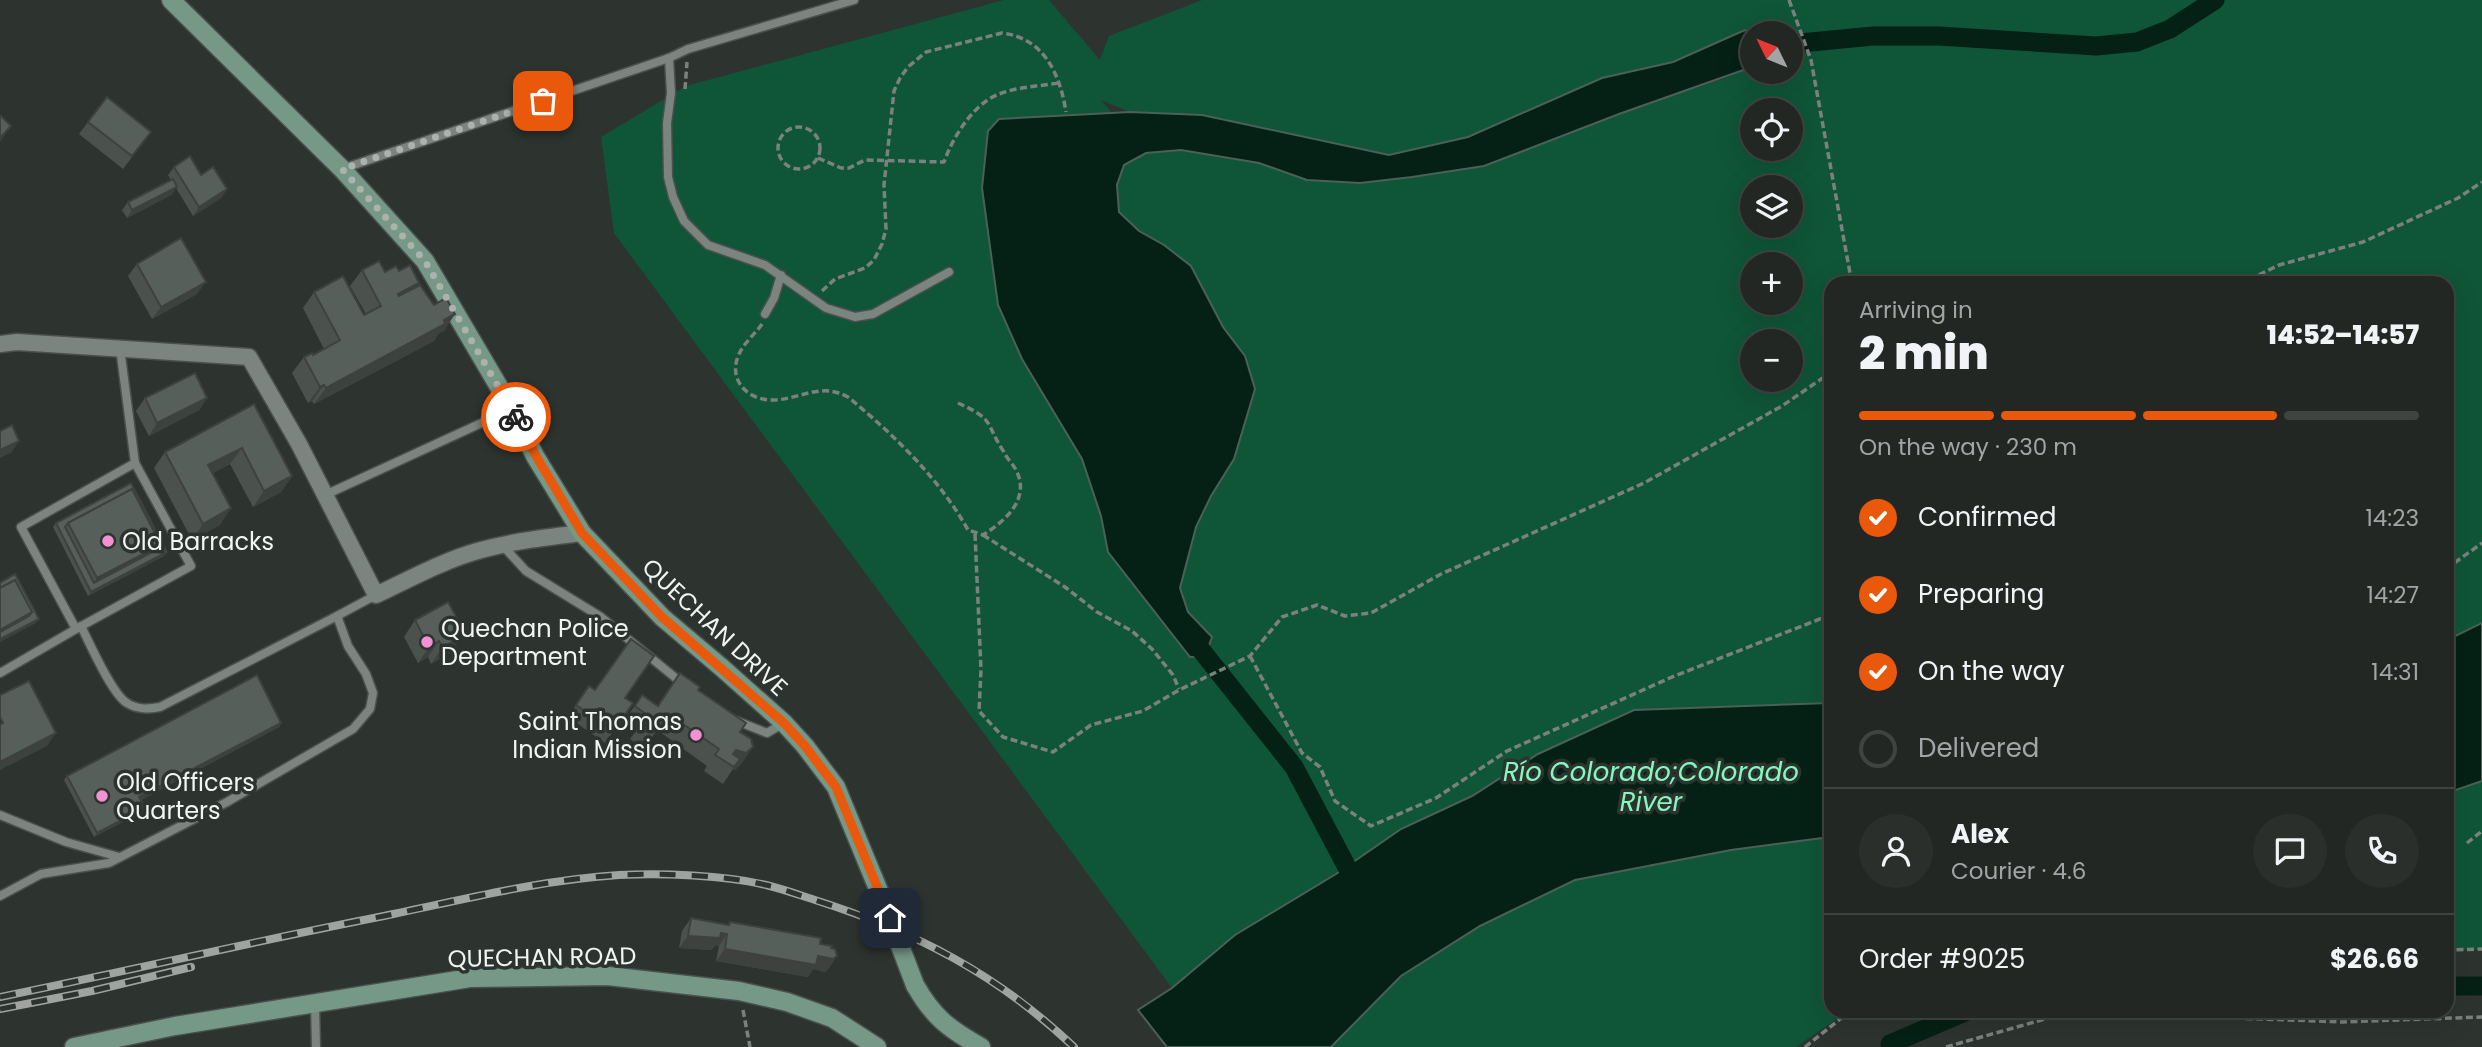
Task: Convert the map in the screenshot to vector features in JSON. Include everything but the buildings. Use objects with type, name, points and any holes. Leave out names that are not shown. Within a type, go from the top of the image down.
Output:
[{"type":"street","name":"QUECHAN DRIVE","points":[[171,0],[342,169],[425,261],[582,533],[662,617],[784,723],[805,746],[836,787],[915,985],[927,1006],[944,1025],[981,1047]]},
{"type":"street","points":[[0,344],[17,342],[249,356],[299,444],[376,595],[425,571],[480,551],[582,533]]},
{"type":"street","name":"QUECHAN ROAD","points":[[74,1047],[175,1026],[470,978],[608,976],[739,991],[787,1002],[832,1018],[877,1047]]},
{"type":"lane","points":[[342,169],[669,58],[688,49],[854,0]]},
{"type":"lane","points":[[669,58],[671,93],[667,123],[668,177],[673,197],[684,221],[708,245],[765,265],[826,308],[855,317],[873,314],[948,272]]},
{"type":"lane","points":[[765,314],[774,298],[780,275]]},
{"type":"lane","points":[[0,673],[191,566],[135,463],[120,347]]},
{"type":"lane","points":[[325,495],[512,409]]},
{"type":"lane","points":[[135,463],[21,527],[116,691],[126,703],[150,709],[160,707],[376,595]]},
{"type":"lane","points":[[503,546],[527,571],[601,617],[691,689]]},
{"type":"lane","points":[[0,896],[41,874],[109,863],[227,802],[353,729],[370,709],[373,693],[366,674],[348,646],[337,616]]},
{"type":"lane","points":[[732,717],[742,724],[767,733],[784,723]]},
{"type":"lane","points":[[0,815],[66,842],[119,857]]},
{"type":"lane","points":[[315,1002],[316,1047]]},
{"type":"path","points":[[1790,0],[1811,60],[1851,276]]},
{"type":"path","points":[[684,94],[688,49]]},
{"type":"path","points":[[818,158],[841,168],[849,168],[865,160],[944,162],[950,144],[966,122],[978,108],[997,94],[1059,83]]},
{"type":"path","points":[[795,127],[802,127],[814,133],[820,145],[818,158],[814,164],[800,170],[787,166],[778,154],[783,134],[795,127]]},
{"type":"path","points":[[2256,276],[2279,264],[2364,242],[2458,198],[2482,182]]},
{"type":"path","points":[[814,285],[820,293]]},
{"type":"path","points":[[975,534],[981,670],[979,711],[1003,737],[1053,752],[1091,725],[1143,711],[1179,690],[1250,656],[1282,617],[1317,604],[1345,615],[1371,613],[1441,574],[1644,483],[1782,406],[1824,377]]},
{"type":"path","points":[[983,535],[1065,587],[1097,612],[1132,631],[1173,675],[1179,690]]},
{"type":"path","points":[[2454,563],[2482,543]]},
{"type":"path","points":[[1250,656],[1302,753],[1320,767],[1335,801],[1371,826],[1436,798],[1507,751],[1672,677],[1820,619],[1824,620]]},
{"type":"path","points":[[2467,843],[2482,831]]},
{"type":"path","points":[[2454,950],[2482,949]]},
{"type":"path","points":[[739,991],[750,1047]]},
{"type":"path","points":[[2234,1018],[2343,1022],[2482,1017]]},
{"type":"path","points":[[1805,1047],[1841,1018]]},
{"type":"path","points":[[1946,1047],[2049,1018]]},
{"type":"green space","points":[[1004,0],[1049,0],[1100,60],[1109,36],[1202,0],[2482,0],[2482,623],[2454,637],[2454,276],[1824,276],[1824,705],[1634,710],[1538,754],[1472,795],[1401,829],[1336,874],[1235,935],[1172,988],[614,233],[601,137],[686,86]],"holes":[[[1740,21],[1803,21],[1803,84],[1740,84],[1740,72],[1619,114],[1484,166],[1360,183],[1307,180],[1259,163],[1181,150],[1146,153],[1101,100],[1130,112],[1202,115],[1389,155],[1468,137],[1602,78],[1673,62],[1740,32]]]},
{"type":"green space","points":[[2482,781],[2482,949],[2454,950],[2454,791]]},
{"type":"green space","points":[[1824,838],[1824,1018],[1838,1018],[1796,1047],[1331,1047],[1401,976],[1480,926],[1575,880],[1731,850]]},
{"type":"water","points":[[1740,32],[1740,71],[1484,166],[1360,183],[1307,180],[1259,163],[1181,150],[1146,153],[1124,165],[1117,185],[1119,212],[1139,231],[1164,245],[1191,266],[1223,327],[1245,356],[1255,389],[1234,459],[1196,527],[1180,588],[1188,612],[1212,637],[1205,656],[1190,657],[1108,552],[1101,516],[1082,459],[1022,359],[998,305],[982,188],[988,131],[999,119],[1130,112],[1202,115],[1389,155],[1468,137],[1602,78],[1673,62]]},
{"type":"water","points":[[2482,623],[2482,781],[2454,791],[2454,637]]},
{"type":"water","name":"Río Colorado;Colorado River","points":[[1824,703],[1824,838],[1731,850],[1575,880],[1480,926],[1401,976],[1331,1047],[1167,1047],[1138,1010],[1172,988],[1235,935],[1336,874],[1401,829],[1472,796],[1538,754],[1634,710]]},
{"type":"waterway","points":[[1803,43],[1873,36],[1939,36],[2096,46],[2137,42],[2170,29],[2215,0]]},
{"type":"waterway","points":[[1190,636],[1294,767],[1359,890]]},
{"type":"waterway","points":[[2454,986],[2482,986]]},
{"type":"waterway","points":[[1890,1044],[1951,1018]]},
{"type":"railway","points":[[0,997],[530,886],[619,875],[654,874],[731,879],[779,888],[887,926],[921,941],[985,977],[1045,1021],[1074,1047]]},
{"type":"railway","points":[[0,1009],[92,991],[191,967]]},
{"type":"way so far","points":[[516,417],[425,261],[342,169],[543,101]]},
{"type":"place","name":"Old Barracks","points":[[108,541]]},
{"type":"place","name":"Quechan Police Department","points":[[427,642]]},
{"type":"place","name":"Saint Thomas Indian Mission","points":[[696,735]]},
{"type":"place","name":"Old Officers Quarters","points":[[102,796]]},
{"type":"route","points":[[516,417],[582,533],[662,617],[784,723],[836,787],[890,918]]}]
